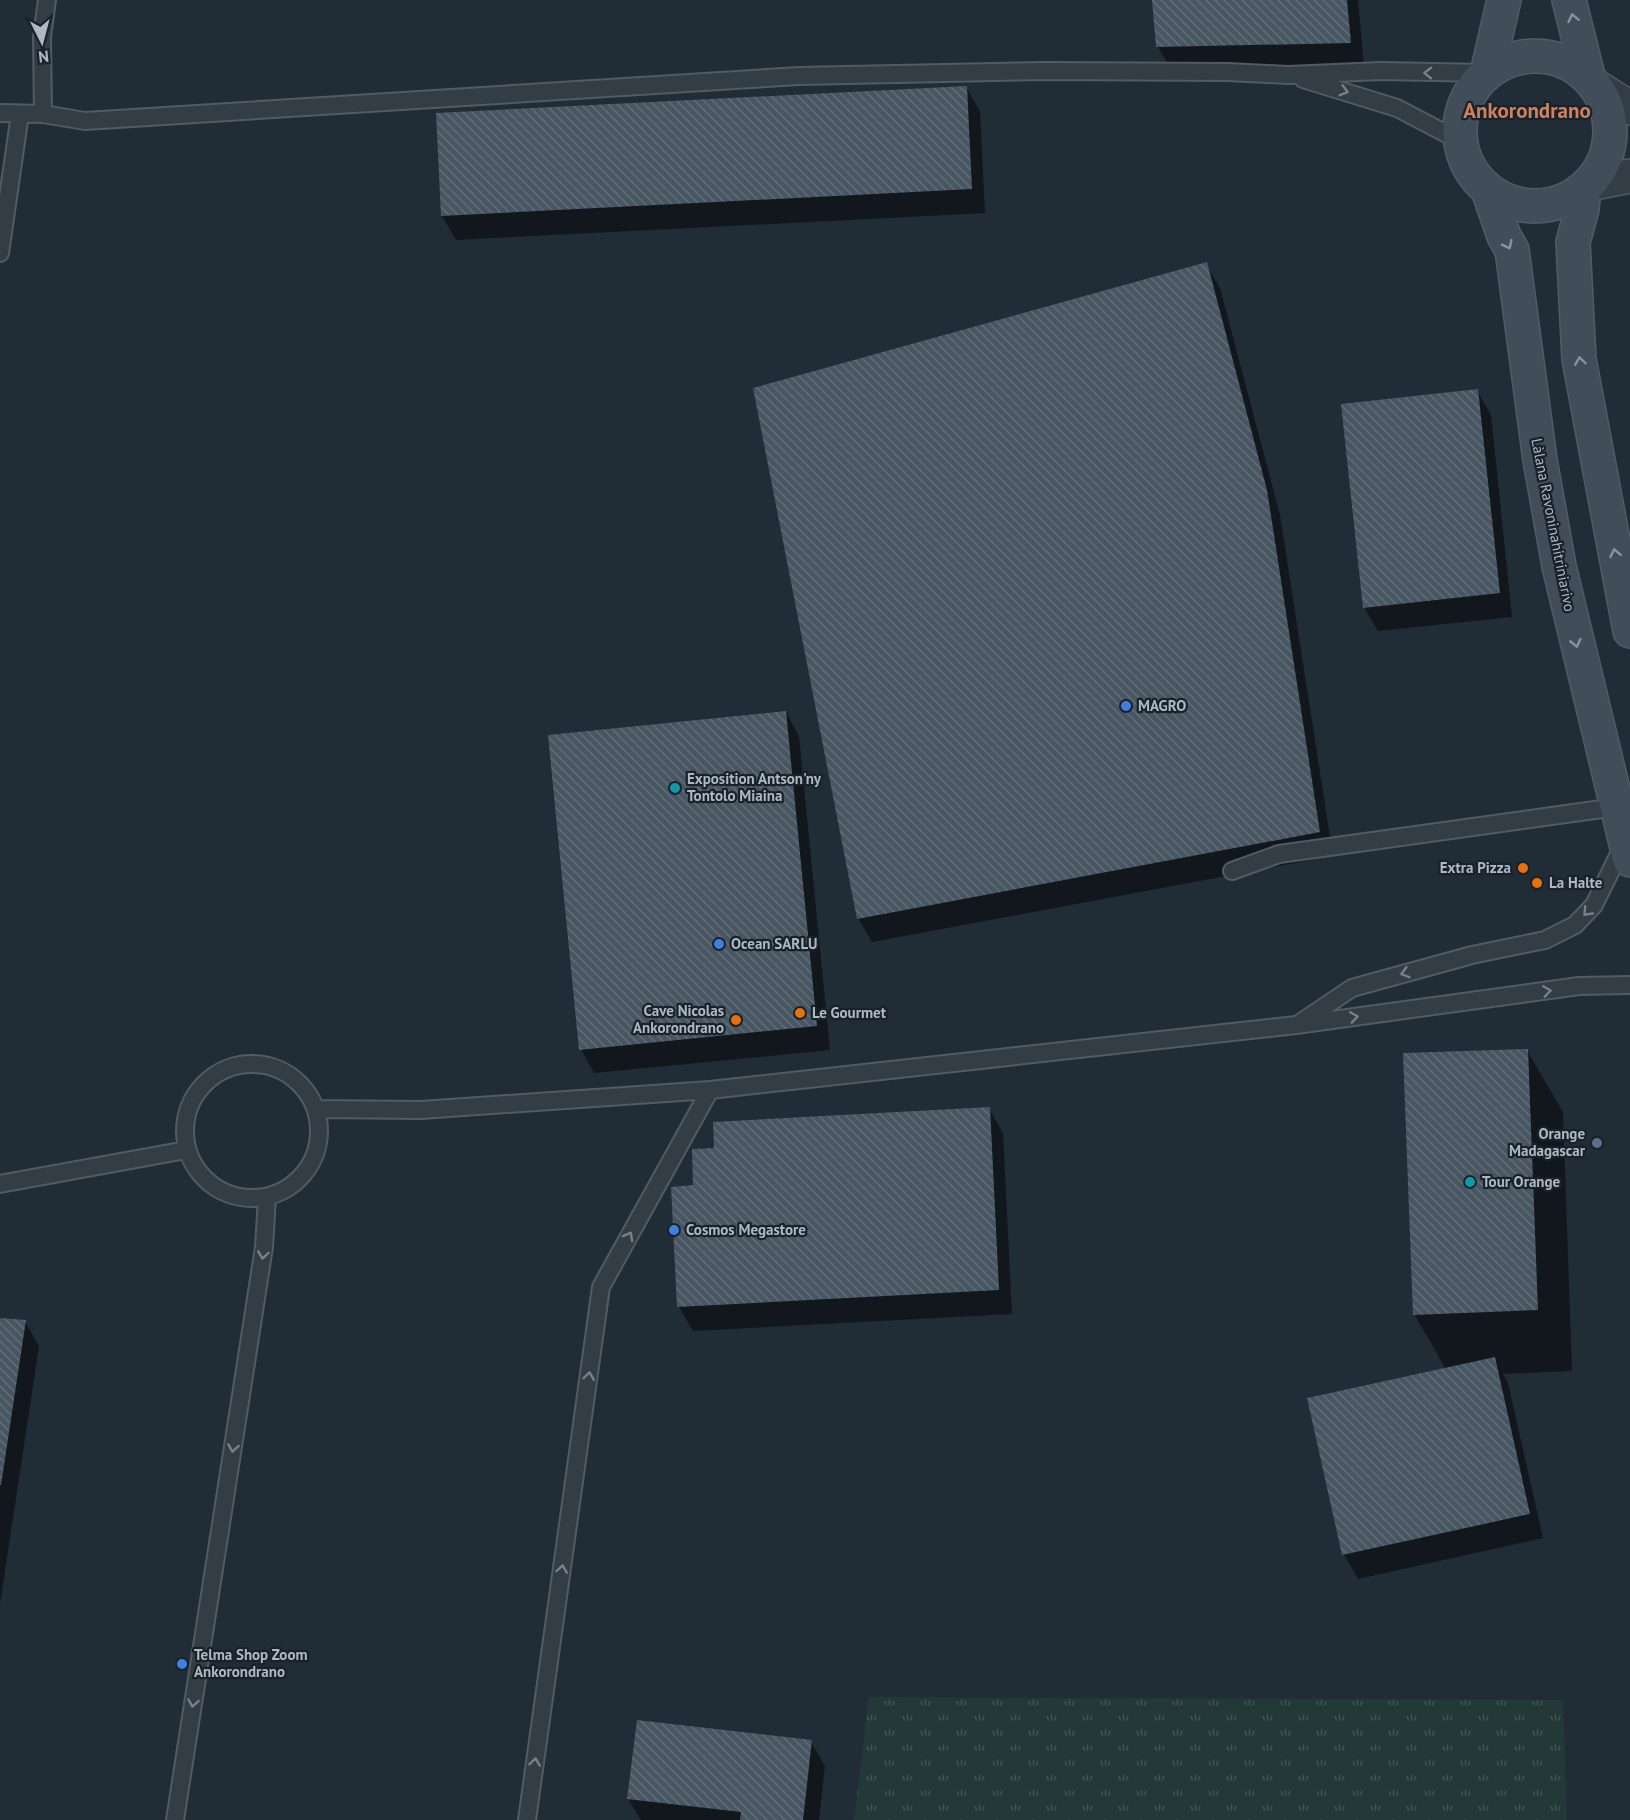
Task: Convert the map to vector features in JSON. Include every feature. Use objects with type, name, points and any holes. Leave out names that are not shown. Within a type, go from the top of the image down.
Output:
[{"type":"main road","name":"Làlana Ravoninahitriniarivo","points":[[1487,73],[1504,0]]},
{"type":"main road","points":[[1569,0],[1592,81],[1604,101],[1611,136],[1601,169],[1587,186],[1573,242],[1580,359],[1630,631]]},
{"type":"main road","name":"Làlana Ravoninahitriniarivo","points":[[1587,186],[1557,202],[1527,206],[1512,204],[1488,190],[1469,168],[1460,141],[1462,113],[1466,100],[1487,73],[1498,64],[1528,56],[1559,60],[1592,81]]},
{"type":"main road","name":"Làlana Ravoninahitriniarivo","points":[[1488,190],[1504,236],[1512,250],[1540,460],[1559,566],[1627,851]]},
{"type":"street","points":[[1592,81],[1630,108]]},
{"type":"street","points":[[1587,186],[1630,176]]},
{"type":"lane","points":[[44,114],[42,37],[47,0]]},
{"type":"lane","points":[[0,112],[44,114],[85,121],[799,76],[1045,71],[1228,72],[1288,75],[1382,71],[1487,73]]},
{"type":"lane","points":[[1288,75],[1397,108],[1460,141]]},
{"type":"lane","points":[[0,253],[20,114]]},
{"type":"lane","points":[[1232,871],[1280,854],[1616,807]]},
{"type":"lane","points":[[1296,1025],[1352,988],[1472,955],[1545,940],[1575,925],[1594,905],[1627,851]]},
{"type":"lane","points":[[316,1109],[421,1110],[710,1090],[1296,1025],[1579,986],[1630,985]]},
{"type":"lane","points":[[241,1064],[260,1064],[278,1068],[301,1085],[316,1109],[320,1137],[311,1164],[293,1185],[267,1197],[247,1198],[226,1194],[202,1176],[186,1150],[184,1131],[186,1112],[194,1095],[207,1080],[222,1070],[241,1064]]},
{"type":"lane","points":[[527,1820],[601,1287],[710,1090]]},
{"type":"lane","points":[[0,1184],[186,1150]]},
{"type":"lane","points":[[175,1820],[264,1247],[267,1197]]},
{"type":"green space","points":[[869,1697],[1563,1700],[1567,1820],[854,1820]]},
{"type":"building","points":[[1152,0],[1347,0],[1351,43],[1156,47]]},
{"type":"building","points":[[967,86],[972,189],[441,216],[436,113]]},
{"type":"building","points":[[1207,262],[1267,490],[1320,832],[857,919],[753,388]]},
{"type":"building","points":[[1478,389],[1500,593],[1363,608],[1341,404]]},
{"type":"building","points":[[786,711],[817,1026],[579,1050],[548,735]]},
{"type":"building","name":"Tour Orange","points":[[1528,1049],[1538,1310],[1413,1315],[1403,1053]]},
{"type":"building","points":[[990,1107],[999,1290],[677,1307],[671,1187],[693,1185],[692,1149],[714,1148],[713,1122]]},
{"type":"building","points":[[0,1318],[26,1320],[1,1485],[0,1485]]},
{"type":"building","points":[[1495,1357],[1530,1514],[1342,1555],[1307,1398]]},
{"type":"building","points":[[637,1720],[812,1740],[803,1820],[740,1820],[741,1812],[627,1799]]},
{"type":"place","name":"MAGRO","points":[[1126,706]]},
{"type":"place","name":"Exposition Antson'ny Tontolo Miaina","points":[[675,788]]},
{"type":"place","name":"Extra Pizza","points":[[1523,868]]},
{"type":"place","name":"La Halte","points":[[1537,883]]},
{"type":"place","name":"Ocean SARLU","points":[[719,944]]},
{"type":"place","name":"Le Gourmet","points":[[800,1013]]},
{"type":"place","name":"Cave Nicolas Ankorondrano","points":[[736,1020]]},
{"type":"place","name":"Orange Madagascar","points":[[1597,1143]]},
{"type":"place","name":"Tour Orange","points":[[1470,1182]]},
{"type":"place","name":"Cosmos Megastore","points":[[674,1230]]},
{"type":"place","name":"Telma Shop Zoom Ankorondrano","points":[[182,1664]]},
{"type":"district","name":"Ankorondrano","points":[[1527,111]]}]
